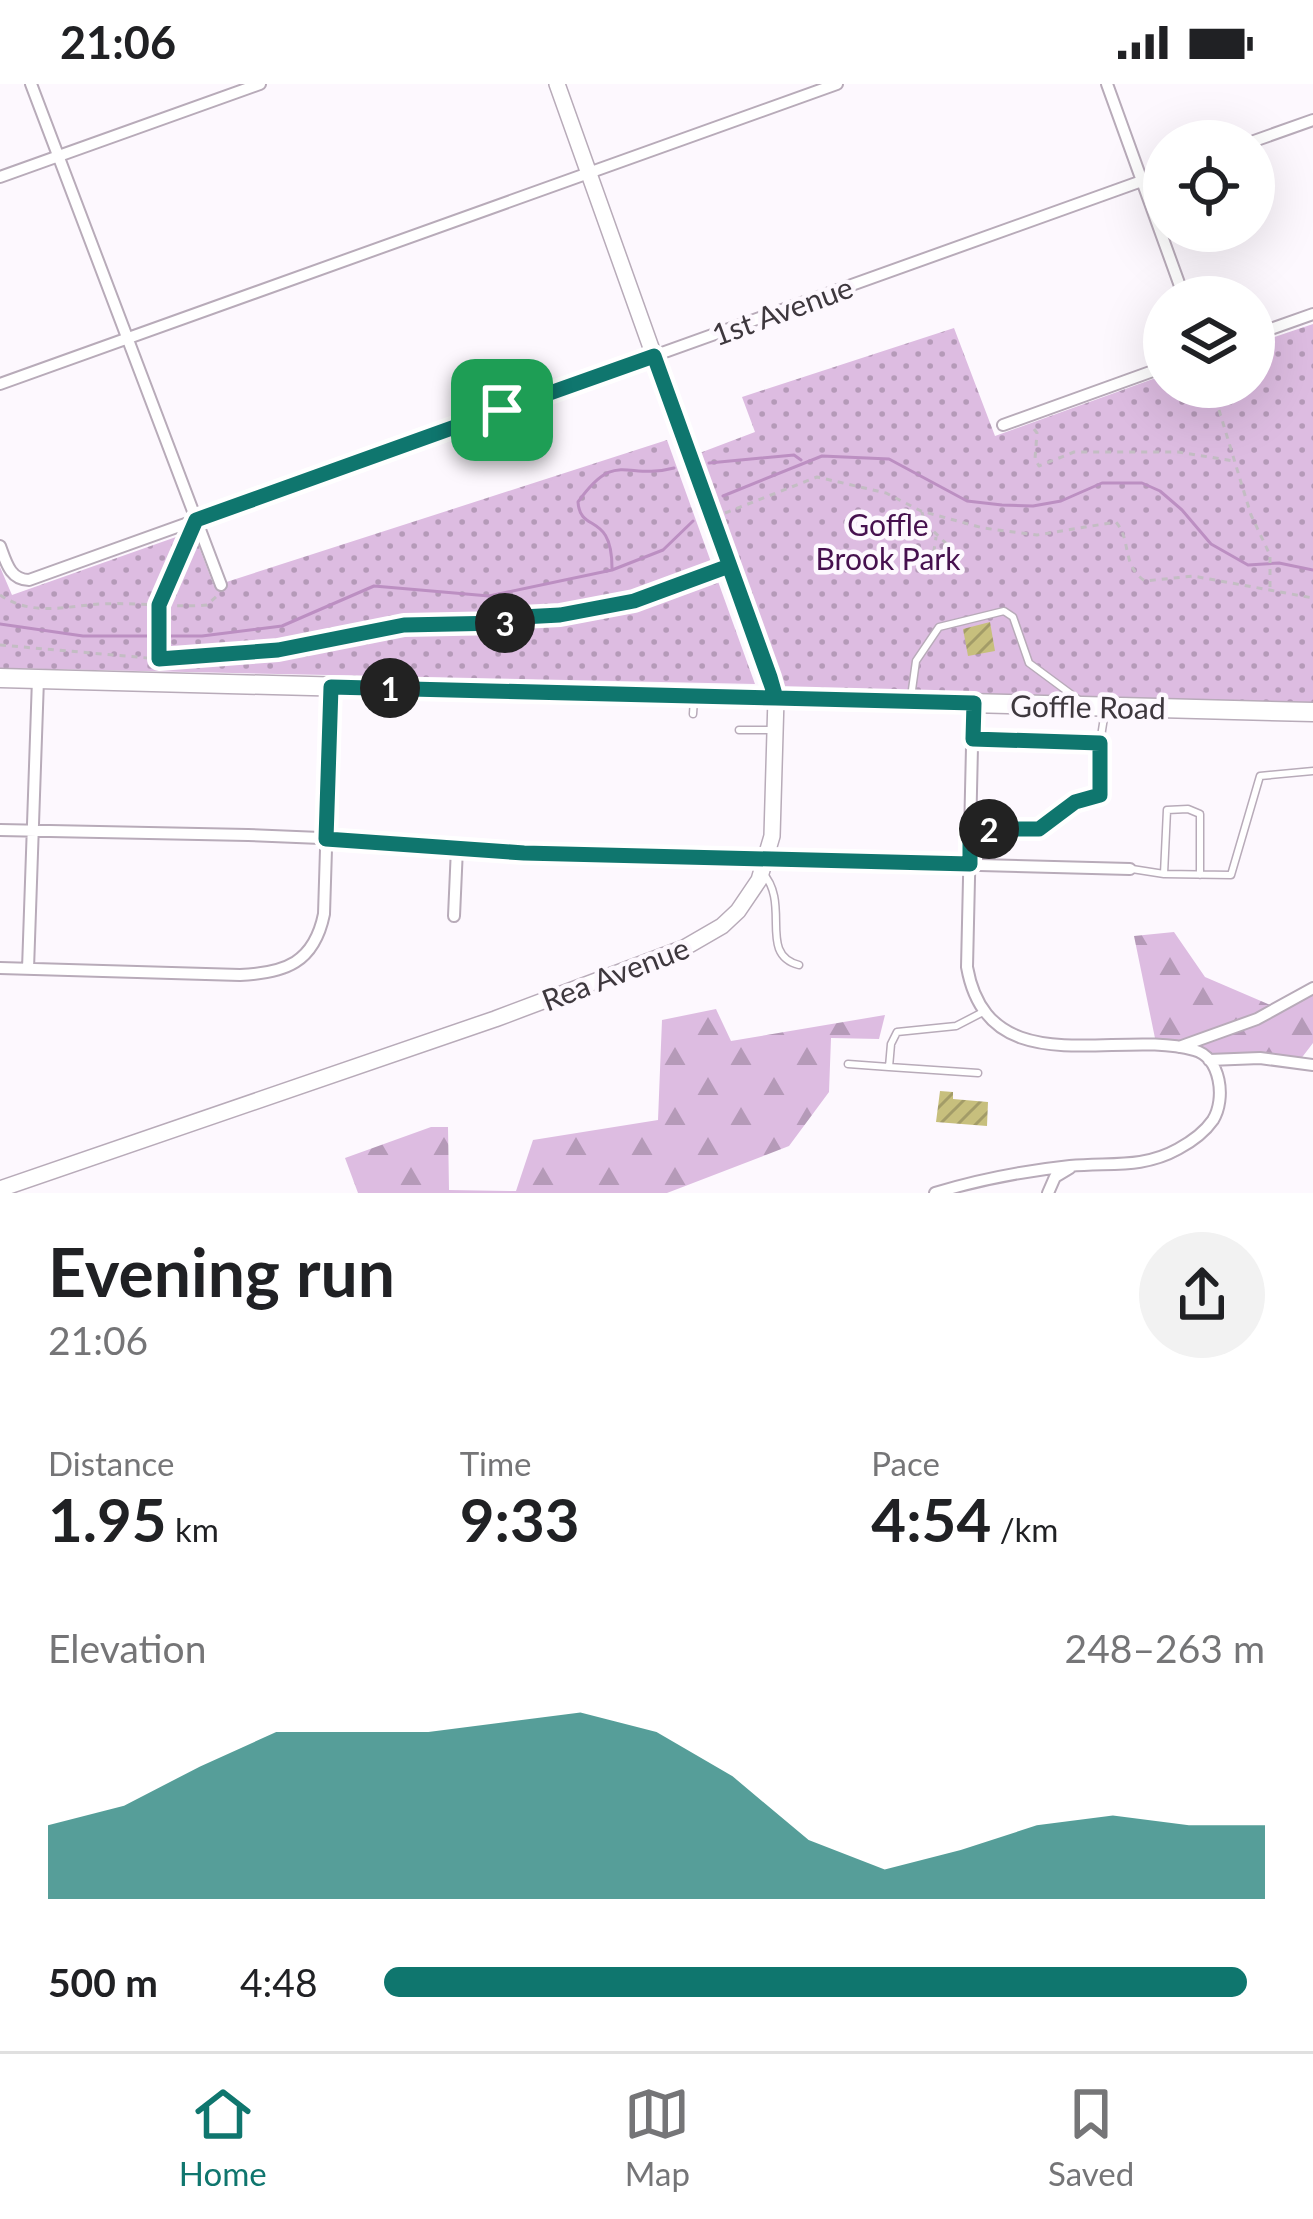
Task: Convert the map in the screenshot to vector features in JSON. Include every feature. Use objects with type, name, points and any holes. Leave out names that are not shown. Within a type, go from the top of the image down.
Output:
[{"type":"main road","name":"Goffle Road","points":[[0,678],[331,687],[693,705],[740,706],[776,698],[1313,712]]},
{"type":"street","points":[[31,84],[221,585]]},
{"type":"street","points":[[0,177],[260,84]]},
{"type":"street","name":"Rea Avenue","points":[[0,1189],[495,1019],[684,948],[706,938],[738,911],[764,866],[772,836],[776,698],[557,84]]},
{"type":"street","points":[[0,384],[837,84]]},
{"type":"street","points":[[1107,84],[1176,276]]},
{"type":"street","points":[[1275,134],[1313,120]]},
{"type":"street","name":"1st Avenue","points":[[0,547],[16,577],[29,580],[1142,181]]},
{"type":"street","points":[[1275,328],[1313,314]]},
{"type":"street","points":[[1003,425],[1143,374]]},
{"type":"street","points":[[28,969],[38,679]]},
{"type":"street","points":[[0,968],[240,975],[283,970],[308,951],[324,914],[331,687]]},
{"type":"street","points":[[935,1193],[1010,1173],[1152,1161],[1203,1132],[1220,1100],[1217,1075],[1200,1052],[1045,1046],[1005,1029],[973,993],[967,968],[974,703]]},
{"type":"street","points":[[0,830],[326,839],[764,866],[1130,868]]},
{"type":"street","points":[[454,916],[457,848]]},
{"type":"street","points":[[1178,1048],[1257,1019],[1313,988]]},
{"type":"street","points":[[1209,1060],[1260,1058],[1313,1065]]},
{"type":"street","points":[[1048,1193],[1055,1177],[1079,1165]]},
{"type":"lane","points":[[911,701],[916,661],[943,624],[1004,611],[1012,614],[1029,663],[1096,706],[1100,795],[1075,802],[1039,829],[970,829]]},
{"type":"lane","points":[[739,730],[775,730]]},
{"type":"lane","points":[[973,739],[1100,743]]},
{"type":"lane","points":[[1130,868],[1164,874],[1231,875],[1261,776],[1313,771]]},
{"type":"lane","points":[[1164,874],[1167,810],[1188,809],[1200,814],[1200,874]]},
{"type":"lane","points":[[764,866],[775,890],[778,953],[799,964]]},
{"type":"lane","points":[[889,1067],[897,1032],[956,1026],[985,1011]]},
{"type":"lane","points":[[848,1064],[978,1073]]},
{"type":"path","points":[[1218,408],[1251,514],[1270,555],[1270,592]]},
{"type":"path","points":[[1024,417],[1037,433],[1039,466],[1074,452],[1178,452],[1234,461]]},
{"type":"path","points":[[712,518],[817,477],[886,493],[921,511],[983,528],[1037,535],[1116,523],[1123,530],[1126,558],[1144,581],[1193,576],[1313,598]]},
{"type":"path","points":[[921,511],[924,522],[962,559]]},
{"type":"path","points":[[159,659],[159,605],[196,520]]},
{"type":"path","points":[[932,564],[937,534]]},
{"type":"path","points":[[0,645],[159,659],[278,650],[404,625],[502,623],[560,615],[634,601],[729,566]]},
{"type":"path","points":[[0,595],[13,604],[57,611],[100,604],[207,604],[217,599],[221,585]]},
{"type":"green space","name":"Goffle Brook Park","points":[[1313,324],[1313,704],[783,688],[697,454],[755,432],[742,397],[954,328],[995,436],[1143,383],[1143,408],[1275,408],[1275,337]]},
{"type":"green space","points":[[667,440],[755,684],[0,668],[0,567],[12,595],[193,531],[214,586]]},
{"type":"green space","points":[[1174,932],[1205,977],[1277,1008],[1313,990],[1313,1043],[1300,1060],[1210,1056],[1156,1043],[1134,936]]},
{"type":"green space","points":[[716,1009],[731,1041],[885,1015],[879,1039],[831,1038],[829,1092],[789,1146],[667,1193],[358,1193],[345,1158],[431,1127],[448,1127],[449,1190],[516,1191],[533,1140],[658,1120],[662,1020]]},
{"type":"building","points":[[990,622],[995,651],[968,656],[963,629]]},
{"type":"building","points":[[940,1091],[953,1092],[953,1099],[988,1102],[987,1126],[936,1122]]},
{"type":"waterway","points":[[709,463],[794,455],[801,460]]},
{"type":"waterway","points":[[723,496],[822,456],[889,459],[967,501],[1002,505],[1061,501],[1102,483],[1142,483],[1182,510],[1211,544],[1248,565],[1279,563],[1313,570]]},
{"type":"waterway","points":[[612,568],[607,538],[584,518],[578,502],[613,471],[674,468]]},
{"type":"waterway","points":[[0,624],[83,636],[202,636],[282,626],[374,586],[489,596],[612,570],[663,550],[693,521]]},
{"type":"route","points":[[502,410],[196,520],[159,605],[159,659],[278,650],[404,625],[502,623],[560,615],[634,601],[729,566],[776,698],[974,703],[973,739],[1100,743],[1100,795],[1075,802],[1039,829],[970,829],[970,864],[524,853],[326,839],[331,687],[776,698],[770,677],[654,356],[502,410]]}]
